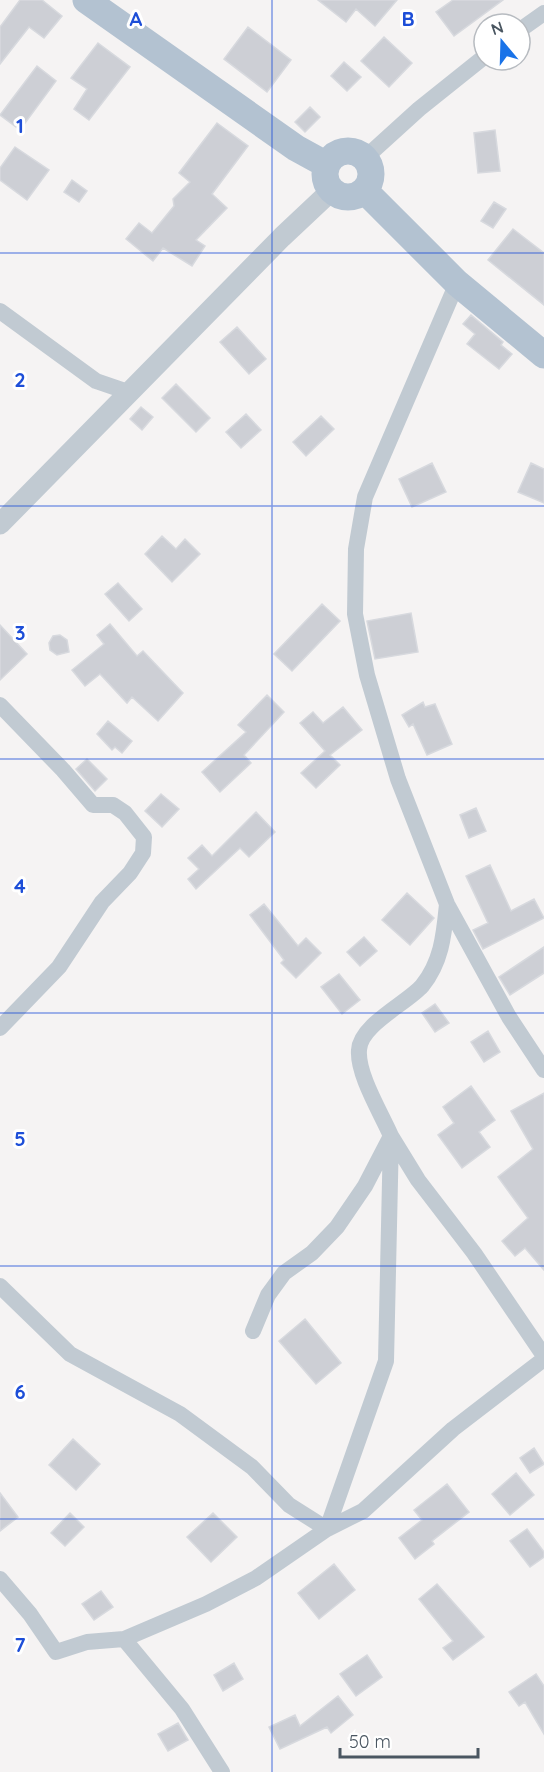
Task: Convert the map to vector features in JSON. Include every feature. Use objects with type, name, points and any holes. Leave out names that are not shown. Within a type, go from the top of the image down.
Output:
[{"type":"main road","points":[[87,0],[296,148],[348,197],[365,190],[371,174],[365,158],[349,151],[332,158],[330,178]]},
{"type":"main road","points":[[365,190],[457,283],[544,355]]},
{"type":"street","points":[[365,158],[419,109],[472,67]]},
{"type":"street","points":[[0,524],[282,237],[330,178]]},
{"type":"street","points":[[457,283],[365,497],[356,549],[355,614],[370,686],[398,779],[447,904],[509,1017],[544,1070]]},
{"type":"street","points":[[0,311],[96,381],[130,393]]},
{"type":"street","points":[[0,705],[63,770],[93,805],[113,805],[125,813],[144,837],[143,853],[130,873],[102,902],[59,967],[0,1028]]},
{"type":"street","points":[[0,1579],[30,1614],[56,1652],[87,1642],[124,1639],[206,1604],[256,1578],[327,1529],[363,1511],[453,1429],[544,1358],[474,1253],[418,1180],[391,1136],[362,1070],[358,1050],[363,1037],[422,986],[441,953],[447,904]]},
{"type":"street","points":[[253,1331],[268,1294],[284,1273],[312,1253],[337,1227],[364,1186],[391,1136]]},
{"type":"street","points":[[327,1529],[386,1361],[391,1136]]},
{"type":"street","points":[[0,1286],[70,1354],[180,1414],[252,1467],[289,1505],[327,1529]]},
{"type":"street","points":[[124,1639],[182,1709],[222,1772]]},
{"type":"building","points":[[20,0],[42,0],[62,16],[44,38],[29,27],[0,64],[0,27]]},
{"type":"building","points":[[318,0],[397,0],[375,26],[356,9],[346,22]]},
{"type":"building","points":[[453,0],[503,0],[487,12],[472,12],[472,23],[454,36],[436,12]]},
{"type":"building","points":[[248,27],[291,60],[267,92],[224,59]]},
{"type":"building","points":[[384,37],[412,63],[389,87],[361,61]]},
{"type":"building","points":[[98,43],[130,67],[89,120],[74,109],[87,89],[71,78]]},
{"type":"building","points":[[344,62],[361,77],[347,91],[331,76]]},
{"type":"building","points":[[37,66],[56,81],[20,130],[0,115]]},
{"type":"building","points":[[310,107],[320,117],[305,132],[295,122]]},
{"type":"building","points":[[217,123],[248,146],[212,194],[227,208],[196,240],[205,246],[192,266],[163,248],[153,261],[126,239],[139,223],[152,233],[174,206],[173,199],[190,182],[179,173]]},
{"type":"building","points":[[495,130],[500,171],[478,173],[474,133]]},
{"type":"building","points":[[15,147],[49,170],[27,200],[0,180],[0,168]]},
{"type":"building","points":[[72,180],[87,191],[79,202],[64,192]]},
{"type":"building","points":[[494,202],[506,209],[493,228],[481,221]]},
{"type":"building","points":[[513,229],[544,253],[544,305],[488,260]]},
{"type":"building","points":[[471,315],[503,342],[501,345],[512,354],[499,369],[467,344],[475,334],[463,324]]},
{"type":"building","points":[[237,327],[266,359],[249,374],[220,342]]},
{"type":"building","points":[[176,384],[210,418],[196,432],[162,398]]},
{"type":"building","points":[[141,407],[153,417],[142,430],[130,419]]},
{"type":"building","points":[[246,414],[261,430],[241,448],[226,432]]},
{"type":"building","points":[[321,416],[334,429],[306,456],[293,442]]},
{"type":"building","points":[[432,463],[446,492],[412,507],[399,479]]},
{"type":"building","points":[[531,463],[544,469],[544,503],[518,492]]},
{"type":"building","points":[[162,536],[176,549],[185,539],[200,554],[172,582],[145,554]]},
{"type":"building","points":[[118,583],[142,609],[129,621],[105,594]]},
{"type":"building","points":[[322,604],[340,621],[292,671],[274,654]]},
{"type":"building","points":[[411,613],[418,652],[375,659],[367,621]]},
{"type":"building","points":[[110,624],[137,656],[143,651],[183,693],[158,721],[132,697],[127,703],[100,674],[85,686],[72,670],[104,644],[97,635]]},
{"type":"building","points":[[0,625],[27,654],[0,680]]},
{"type":"building","points":[[60,635],[67,640],[69,652],[57,655],[50,650],[49,643],[53,636]]},
{"type":"building","points":[[267,695],[284,712],[244,755],[251,763],[220,792],[202,772],[246,732],[238,725]]},
{"type":"building","points":[[423,702],[425,707],[435,704],[452,744],[427,755],[413,724],[409,727],[402,715]]},
{"type":"building","points":[[343,707],[362,730],[330,755],[340,765],[316,788],[301,773],[325,751],[300,723],[313,712],[323,723]]},
{"type":"building","points":[[108,721],[132,741],[122,753],[115,747],[112,750],[97,734]]},
{"type":"building","points":[[87,759],[107,779],[95,791],[76,769]]},
{"type":"building","points":[[161,794],[179,809],[162,827],[145,811]]},
{"type":"building","points":[[476,808],[486,831],[469,838],[460,815]]},
{"type":"building","points":[[256,812],[275,832],[249,857],[240,848],[196,889],[188,879],[199,869],[188,858],[202,845],[212,856]]},
{"type":"building","points":[[490,865],[511,911],[534,899],[544,918],[483,949],[473,930],[488,923],[466,876]]},
{"type":"building","points":[[407,893],[434,918],[410,945],[382,920]]},
{"type":"building","points":[[264,904],[298,946],[306,938],[321,953],[296,978],[281,963],[284,960],[250,915]]},
{"type":"building","points":[[364,937],[377,951],[360,966],[347,952]]},
{"type":"building","points":[[544,947],[544,973],[510,995],[499,977]]},
{"type":"building","points":[[339,974],[360,1000],[342,1014],[321,987]]},
{"type":"building","points":[[435,1004],[449,1023],[435,1032],[422,1013]]},
{"type":"building","points":[[488,1031],[500,1052],[484,1062],[471,1042]]},
{"type":"building","points":[[471,1086],[495,1120],[479,1132],[490,1147],[462,1168],[438,1135],[454,1123],[443,1107]]},
{"type":"building","points":[[544,1093],[544,1270],[525,1248],[515,1256],[502,1241],[528,1218],[498,1177],[533,1149],[511,1111]]},
{"type":"building","points":[[305,1319],[341,1363],[316,1384],[279,1341]]},
{"type":"building","points":[[73,1439],[100,1464],[76,1490],[49,1465]]},
{"type":"building","points":[[534,1448],[544,1464],[530,1473],[520,1458]]},
{"type":"building","points":[[516,1473],[534,1495],[510,1515],[492,1494]]},
{"type":"building","points":[[447,1484],[469,1512],[432,1541],[434,1544],[415,1559],[399,1538],[422,1520],[414,1510]]},
{"type":"building","points":[[0,1493],[18,1517],[0,1531]]},
{"type":"building","points":[[70,1513],[84,1527],[65,1546],[51,1533]]},
{"type":"building","points":[[213,1513],[237,1537],[211,1562],[187,1537]]},
{"type":"building","points":[[527,1529],[544,1552],[544,1557],[530,1567],[510,1541]]},
{"type":"building","points":[[334,1564],[355,1590],[319,1619],[298,1593]]},
{"type":"building","points":[[437,1584],[484,1637],[453,1660],[443,1648],[453,1641],[419,1599]]},
{"type":"building","points":[[101,1591],[113,1607],[94,1620],[82,1604]]},
{"type":"building","points":[[367,1655],[382,1677],[356,1696],[340,1674]]},
{"type":"building","points":[[234,1663],[243,1679],[223,1691],[214,1675]]},
{"type":"building","points":[[536,1674],[544,1686],[544,1734],[525,1702],[519,1706],[509,1692]]},
{"type":"building","points":[[338,1696],[353,1715],[331,1733],[327,1727],[280,1749],[269,1727],[295,1715],[300,1726]]},
{"type":"building","points":[[178,1723],[188,1740],[168,1751],[158,1734]]}]
